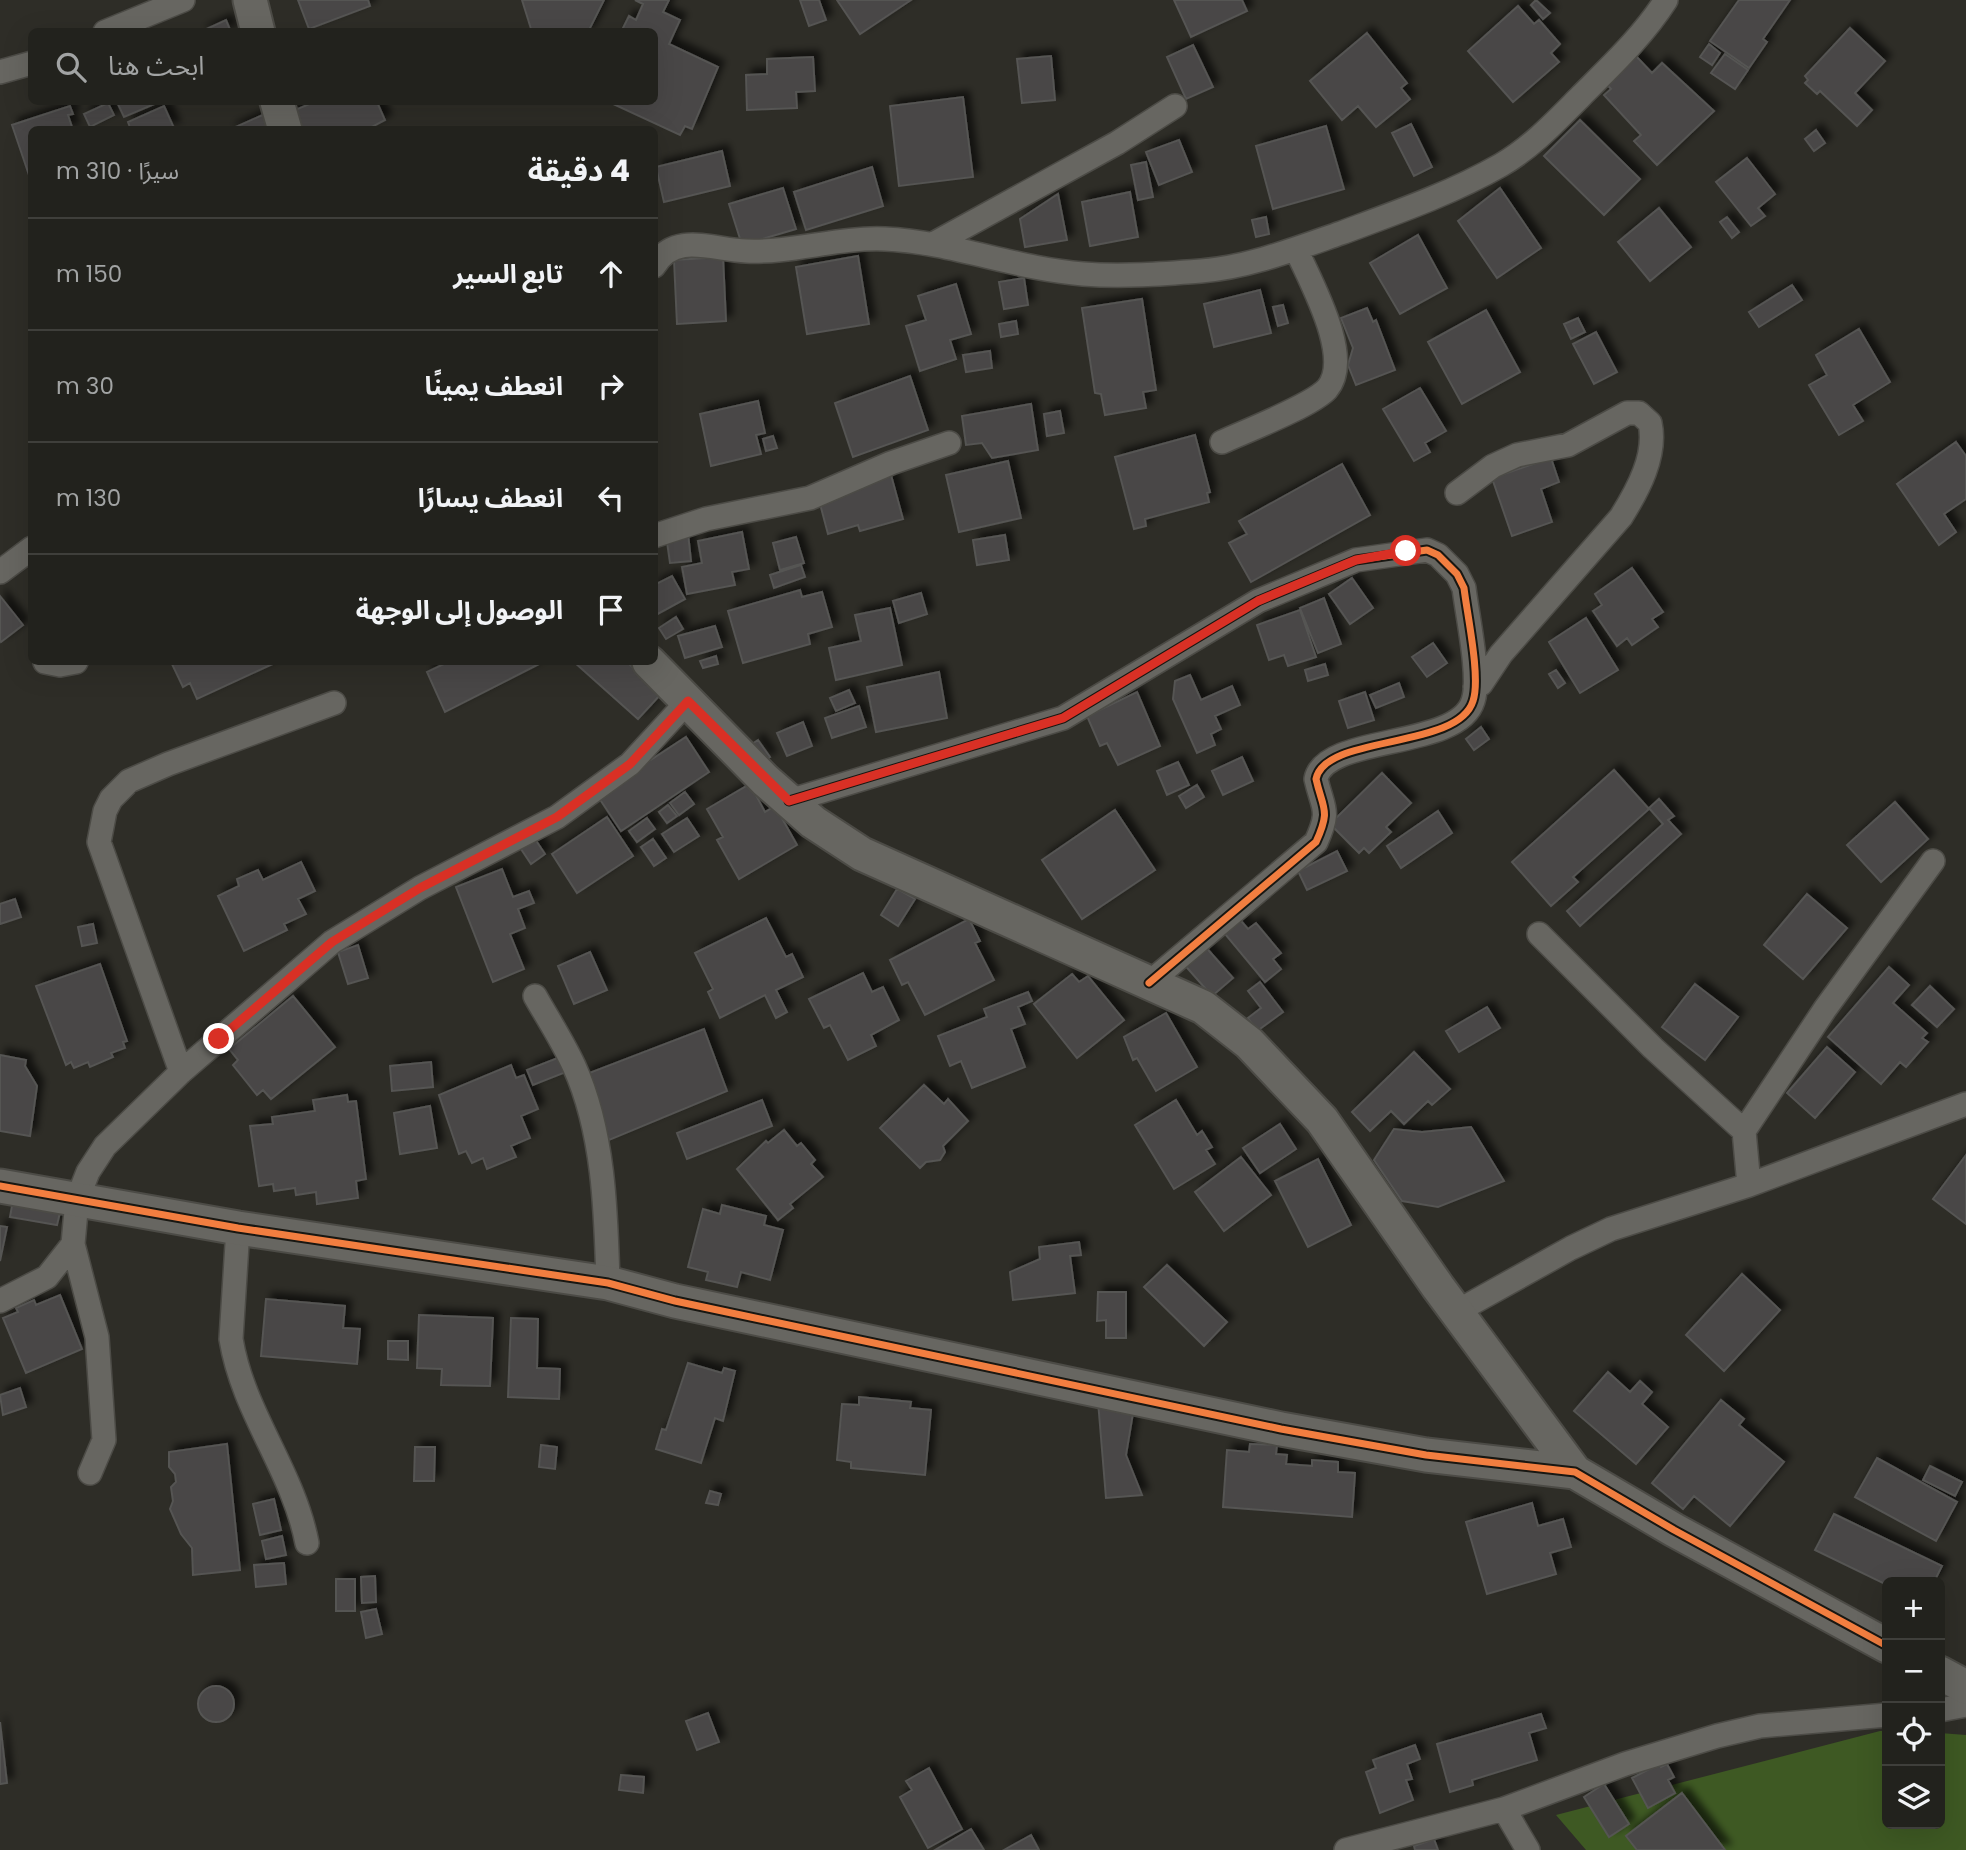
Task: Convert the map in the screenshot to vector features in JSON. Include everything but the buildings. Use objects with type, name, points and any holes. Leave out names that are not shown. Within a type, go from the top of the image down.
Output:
[{"type":"street","points":[[115,28],[183,0]]},
{"type":"street","points":[[250,0],[257,28]]},
{"type":"street","points":[[658,260],[673,247],[699,244],[746,251],[845,240],[935,243],[995,259],[1071,273],[1116,275],[1203,271],[1242,265],[1413,207],[1502,165],[1536,140],[1648,28],[1666,0]]},
{"type":"street","points":[[0,72],[28,64]]},
{"type":"street","points":[[278,105],[284,126]]},
{"type":"street","points":[[935,243],[1117,144],[1175,106]]},
{"type":"street","points":[[1222,442],[1320,395],[1336,373],[1334,340],[1296,248]]},
{"type":"street","points":[[1457,493],[1493,466],[1517,456],[1568,445],[1627,413],[1639,413],[1650,423],[1651,450],[1634,495],[1621,517],[1501,654],[1484,681],[1475,687]]},
{"type":"street","points":[[658,536],[706,519],[810,498],[891,463],[949,443]]},
{"type":"street","points":[[789,801],[1063,718],[1258,601],[1356,560],[1406,551],[1427,550],[1438,555],[1457,573],[1464,588],[1475,687],[1468,711],[1448,728],[1370,747],[1335,759],[1320,771],[1316,779],[1326,806],[1323,827],[1316,842],[1149,983]]},
{"type":"street","points":[[0,572],[28,551]]},
{"type":"street","points":[[652,665],[789,801],[813,822],[862,854],[1203,1007],[1249,1043],[1322,1120],[1456,1312],[1575,1472],[1674,1530],[1882,1643]]},
{"type":"street","points":[[90,1473],[104,1440],[96,1337],[74,1244],[77,1199],[88,1172],[105,1146],[181,1072],[332,942],[420,888],[557,817],[630,764],[688,701]]},
{"type":"street","points":[[181,1072],[99,842],[105,811],[118,791],[149,772],[334,703]]},
{"type":"street","points":[[1749,1185],[1744,1131],[1825,1009],[1933,861]]},
{"type":"street","points":[[1539,934],[1653,1048],[1744,1131]]},
{"type":"street","points":[[535,996],[575,1067],[595,1132],[603,1196],[608,1283]]},
{"type":"street","points":[[1456,1312],[1571,1248],[1611,1229],[1749,1185],[1966,1104]]},
{"type":"street","points":[[0,1186],[238,1228],[608,1283],[675,1301],[1281,1429],[1426,1455],[1575,1472]]},
{"type":"street","points":[[238,1228],[231,1339],[233,1353],[253,1415],[301,1509],[307,1543]]},
{"type":"street","points":[[0,1301],[47,1277],[74,1244]]},
{"type":"street","points":[[1945,1676],[1966,1687]]},
{"type":"street","points":[[1945,1709],[1966,1705]]},
{"type":"street","points":[[1346,1850],[1504,1809],[1625,1764],[1717,1736],[1760,1726],[1882,1715]]},
{"type":"street","points":[[1504,1809],[1528,1850]]},
{"type":"green space","points":[[1882,1731],[1882,1829],[1945,1829],[1945,1733],[1966,1735],[1966,1850],[1586,1850],[1556,1815]]},
{"type":"cycle path","points":[[789,801],[1063,718],[1258,601],[1356,560],[1427,550],[1438,555],[1457,574],[1464,588],[1474,662],[1473,701],[1462,717],[1443,728],[1366,747],[1342,755],[1325,765],[1316,779],[1324,816],[1316,842],[1149,983]]},
{"type":"cycle path","points":[[0,1186],[238,1228],[608,1283],[675,1301],[1281,1429],[1426,1455],[1575,1472],[1674,1530],[1882,1643]]},
{"type":"route","points":[[219,1039],[332,942],[420,888],[557,817],[630,764],[688,701],[789,801],[1063,718],[1163,661],[1258,601],[1356,560],[1406,551]]}]
